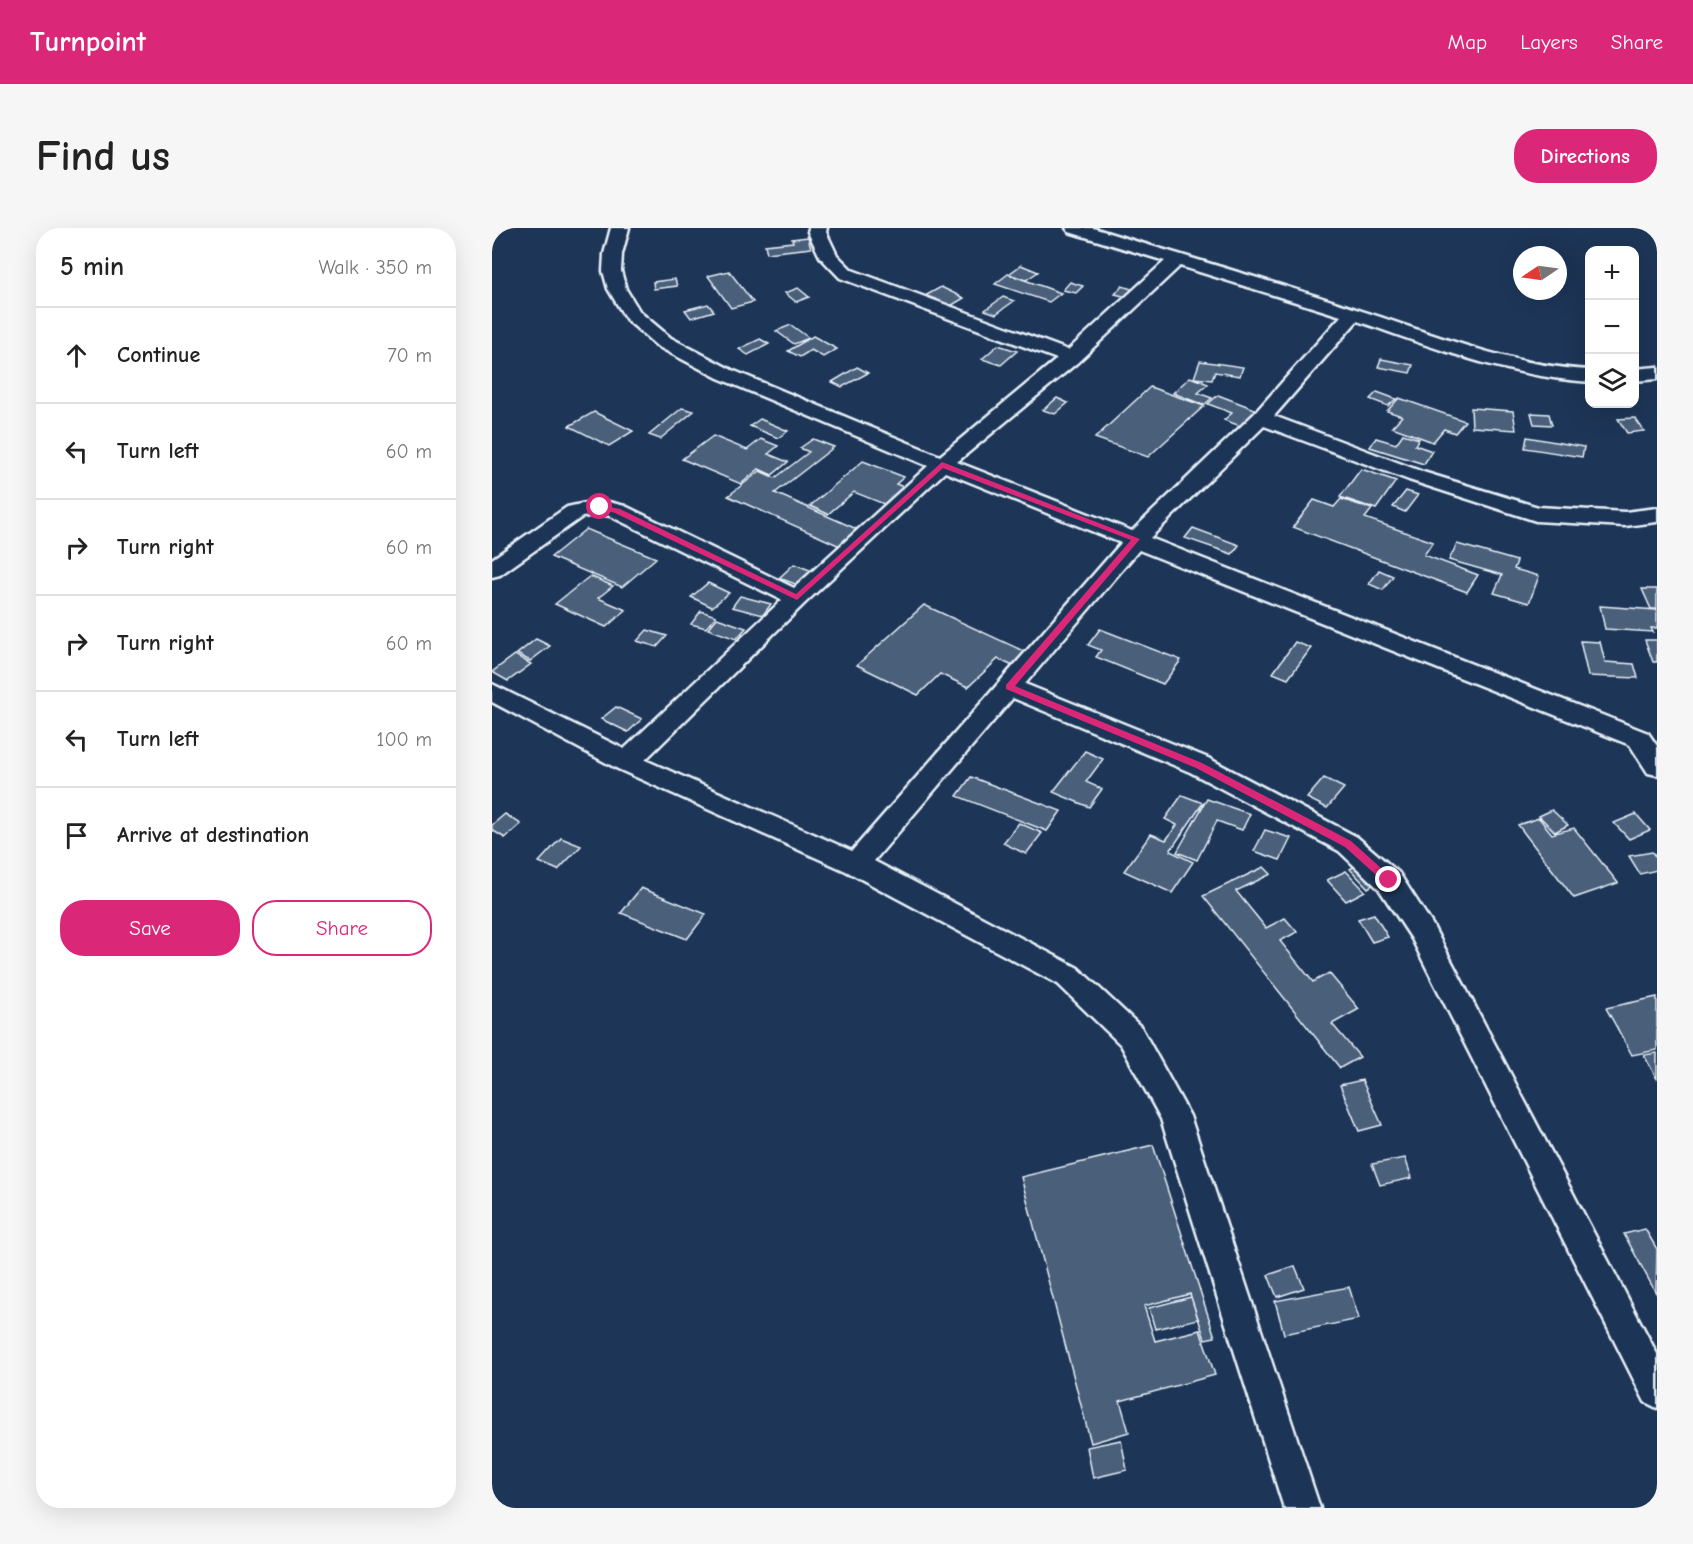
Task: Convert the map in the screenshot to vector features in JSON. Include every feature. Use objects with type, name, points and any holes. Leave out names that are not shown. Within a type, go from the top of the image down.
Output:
[{"type":"street","points":[[620,228],[613,254],[612,271],[617,289],[633,315],[664,342],[725,374],[942,465],[1648,737],[1657,766]]},
{"type":"street","points":[[818,228],[817,232],[828,257],[846,274],[1071,358]]},
{"type":"street","points":[[1075,228],[1496,360],[1568,376],[1585,376]]},
{"type":"street","points":[[627,762],[797,598],[942,465],[1071,358],[1178,259]]},
{"type":"street","points":[[856,864],[1136,539],[1261,418],[1353,314]]},
{"type":"street","points":[[1639,375],[1657,373]]},
{"type":"street","points":[[1261,418],[1416,476],[1536,514],[1625,519],[1657,515]]},
{"type":"street","points":[[492,570],[575,512],[600,507],[617,511],[797,598]]},
{"type":"street","points":[[1009,687],[1199,765],[1348,844],[1389,880],[1422,932],[1657,1390]]},
{"type":"street","points":[[492,692],[627,762],[856,864],[1068,976],[1131,1036],[1175,1116],[1302,1508]]},
{"type":"building","points":[[808,237],[811,248],[767,253],[765,245],[793,242],[792,239]]},
{"type":"building","points":[[1021,265],[1038,272],[1026,280],[1009,274]]},
{"type":"building","points":[[729,271],[753,302],[731,308],[708,276]]},
{"type":"building","points":[[1008,274],[1061,293],[1049,302],[995,284]]},
{"type":"building","points":[[675,279],[677,286],[654,289],[653,282]]},
{"type":"building","points":[[1070,282],[1083,286],[1076,293],[1063,290]]},
{"type":"building","points":[[1122,286],[1138,291],[1131,298],[1115,294]]},
{"type":"building","points":[[941,287],[964,298],[949,307],[925,296]]},
{"type":"building","points":[[798,288],[809,297],[796,302],[785,293]]},
{"type":"building","points":[[1003,297],[1014,301],[996,314],[985,310]]},
{"type":"building","points":[[708,304],[714,311],[691,318],[685,310]]},
{"type":"building","points":[[791,325],[809,338],[794,344],[776,331]]},
{"type":"building","points":[[813,336],[837,349],[823,357],[811,350],[800,357],[788,351]]},
{"type":"building","points":[[760,339],[769,344],[748,355],[739,349]]},
{"type":"building","points":[[998,345],[1017,351],[1001,365],[982,359]]},
{"type":"building","points":[[1381,359],[1413,365],[1410,373],[1378,367]]},
{"type":"building","points":[[1200,361],[1243,367],[1240,376],[1215,372],[1212,380],[1194,378]]},
{"type":"building","points":[[857,367],[868,373],[842,387],[832,382]]},
{"type":"building","points":[[1190,377],[1208,384],[1198,393],[1212,398],[1204,405],[1173,393]]},
{"type":"building","points":[[1150,387],[1204,406],[1148,457],[1095,438]]},
{"type":"building","points":[[1377,392],[1396,399],[1388,406],[1370,399]]},
{"type":"building","points":[[1218,395],[1260,411],[1243,427],[1224,420],[1232,413],[1208,404]]},
{"type":"building","points":[[1057,398],[1068,403],[1055,414],[1043,410]]},
{"type":"building","points":[[1399,398],[1465,421],[1455,433],[1444,429],[1433,442],[1392,427],[1402,416],[1387,411]]},
{"type":"building","points":[[682,408],[694,411],[660,439],[649,435]]},
{"type":"building","points":[[1471,408],[1513,411],[1516,430],[1472,427]]},
{"type":"building","points":[[594,412],[633,431],[609,446],[569,426]]},
{"type":"building","points":[[1531,413],[1549,414],[1552,425],[1534,424]]},
{"type":"building","points":[[1635,418],[1644,431],[1627,433],[1618,419]]},
{"type":"building","points":[[760,419],[788,431],[778,438],[750,426]]},
{"type":"building","points":[[1403,434],[1419,439],[1415,445],[1432,451],[1424,464],[1370,447],[1376,438],[1396,444]]},
{"type":"building","points":[[713,436],[747,450],[761,439],[778,446],[768,454],[788,462],[772,475],[759,469],[741,484],[682,459]]},
{"type":"building","points":[[1527,437],[1584,447],[1582,457],[1525,448]]},
{"type":"building","points":[[813,439],[834,447],[775,493],[868,534],[849,550],[728,496],[760,471],[775,478],[809,452],[800,448]]},
{"type":"building","points":[[863,461],[904,477],[896,484],[913,491],[894,508],[854,492],[828,514],[810,506]]},
{"type":"building","points":[[1361,469],[1396,481],[1376,509],[1340,497]]},
{"type":"building","points":[[1406,491],[1418,495],[1405,512],[1393,507]]},
{"type":"building","points":[[1341,499],[1372,509],[1365,518],[1433,542],[1424,555],[1478,575],[1467,592],[1293,527],[1314,500],[1334,507]]},
{"type":"building","points":[[1193,528],[1239,545],[1232,554],[1185,538]]},
{"type":"building","points":[[586,529],[656,558],[622,587],[551,557]]},
{"type":"building","points":[[1457,544],[1517,561],[1514,569],[1539,576],[1529,603],[1494,593],[1502,575],[1449,560]]},
{"type":"building","points":[[794,564],[815,572],[801,586],[779,578]]},
{"type":"building","points":[[1379,570],[1393,576],[1383,590],[1369,584]]},
{"type":"building","points":[[590,576],[613,586],[598,598],[626,610],[606,627],[555,604]]},
{"type":"building","points":[[708,583],[729,593],[712,607],[691,597]]},
{"type":"building","points":[[1642,589],[1657,589],[1657,609],[1651,609]]},
{"type":"building","points":[[740,596],[771,604],[763,615],[732,607]]},
{"type":"building","points":[[924,605],[1032,655],[1019,669],[998,659],[968,687],[940,674],[918,695],[857,665]]},
{"type":"building","points":[[1600,606],[1657,610],[1657,628],[1651,628],[1653,632],[1605,629]]},
{"type":"building","points":[[701,611],[716,616],[706,628],[691,624]]},
{"type":"building","points":[[717,618],[746,628],[736,639],[708,629]]},
{"type":"building","points":[[1100,629],[1181,660],[1163,684],[1096,657],[1101,650],[1088,645]]},
{"type":"building","points":[[647,630],[667,636],[657,647],[637,641]]},
{"type":"building","points":[[536,639],[550,646],[530,661],[517,654]]},
{"type":"building","points":[[1645,640],[1657,640],[1657,662],[1653,662]]},
{"type":"building","points":[[1580,641],[1600,642],[1605,662],[1634,664],[1638,678],[1588,676]]},
{"type":"building","points":[[1295,642],[1311,648],[1288,679],[1273,673]]},
{"type":"building","points":[[515,655],[531,664],[508,681],[492,672]]},
{"type":"building","points":[[616,707],[642,719],[628,732],[601,719]]},
{"type":"building","points":[[1085,751],[1103,759],[1086,782],[1102,789],[1089,807],[1053,792]]},
{"type":"building","points":[[971,777],[1061,811],[1047,831],[957,796]]},
{"type":"building","points":[[1324,778],[1344,788],[1327,808],[1307,798]]},
{"type":"building","points":[[1182,795],[1203,803],[1170,851],[1193,862],[1172,893],[1124,871],[1151,834],[1166,840],[1177,825],[1165,819]]},
{"type":"building","points":[[1207,799],[1250,814],[1242,830],[1217,821],[1197,860],[1177,852]]},
{"type":"building","points":[[1552,810],[1568,825],[1555,832],[1539,816]]},
{"type":"building","points":[[505,814],[521,824],[505,838],[492,830],[492,825]]},
{"type":"building","points":[[1636,814],[1650,830],[1629,839],[1614,823]]},
{"type":"building","points":[[1539,818],[1552,834],[1574,828],[1618,883],[1574,898],[1518,825]]},
{"type":"building","points":[[1019,823],[1042,833],[1026,854],[1003,843]]},
{"type":"building","points":[[1265,830],[1291,838],[1280,860],[1254,851]]},
{"type":"building","points":[[561,838],[581,846],[558,870],[539,862]]},
{"type":"building","points":[[1652,852],[1657,859],[1657,870],[1640,874],[1629,856]]},
{"type":"building","points":[[1361,863],[1379,881],[1368,888],[1350,869]]},
{"type":"building","points":[[1264,867],[1271,874],[1236,891],[1266,928],[1285,918],[1297,932],[1280,941],[1313,982],[1329,973],[1359,1009],[1332,1024],[1360,1057],[1340,1068],[1203,896]]},
{"type":"building","points":[[1346,871],[1365,891],[1346,901],[1327,880]]},
{"type":"building","points":[[641,888],[706,914],[687,939],[621,913]]},
{"type":"building","points":[[1374,914],[1388,937],[1372,942],[1358,919]]},
{"type":"building","points":[[1657,997],[1657,1050],[1632,1055],[1606,1008]]},
{"type":"building","points":[[1657,1053],[1657,1079],[1644,1055]]},
{"type":"building","points":[[1362,1080],[1382,1125],[1359,1131],[1340,1085]]},
{"type":"building","points":[[1153,1145],[1215,1337],[1205,1339],[1190,1294],[1144,1306],[1155,1341],[1200,1330],[1215,1375],[1120,1401],[1129,1432],[1091,1443],[1021,1177]]},
{"type":"building","points":[[1405,1158],[1412,1178],[1380,1185],[1372,1164]]},
{"type":"building","points":[[1645,1229],[1657,1249],[1656,1293],[1624,1234]]},
{"type":"building","points":[[1295,1266],[1304,1288],[1277,1297],[1268,1275]]},
{"type":"building","points":[[1349,1287],[1359,1319],[1284,1334],[1275,1301]]},
{"type":"building","points":[[1191,1297],[1198,1319],[1155,1329],[1149,1308]]},
{"type":"building","points":[[1121,1440],[1127,1470],[1093,1478],[1087,1447]]},
{"type":"route","points":[[600,507],[617,511],[797,598],[942,465],[1136,539],[1009,687],[1199,765],[1348,844],[1389,880]]}]
